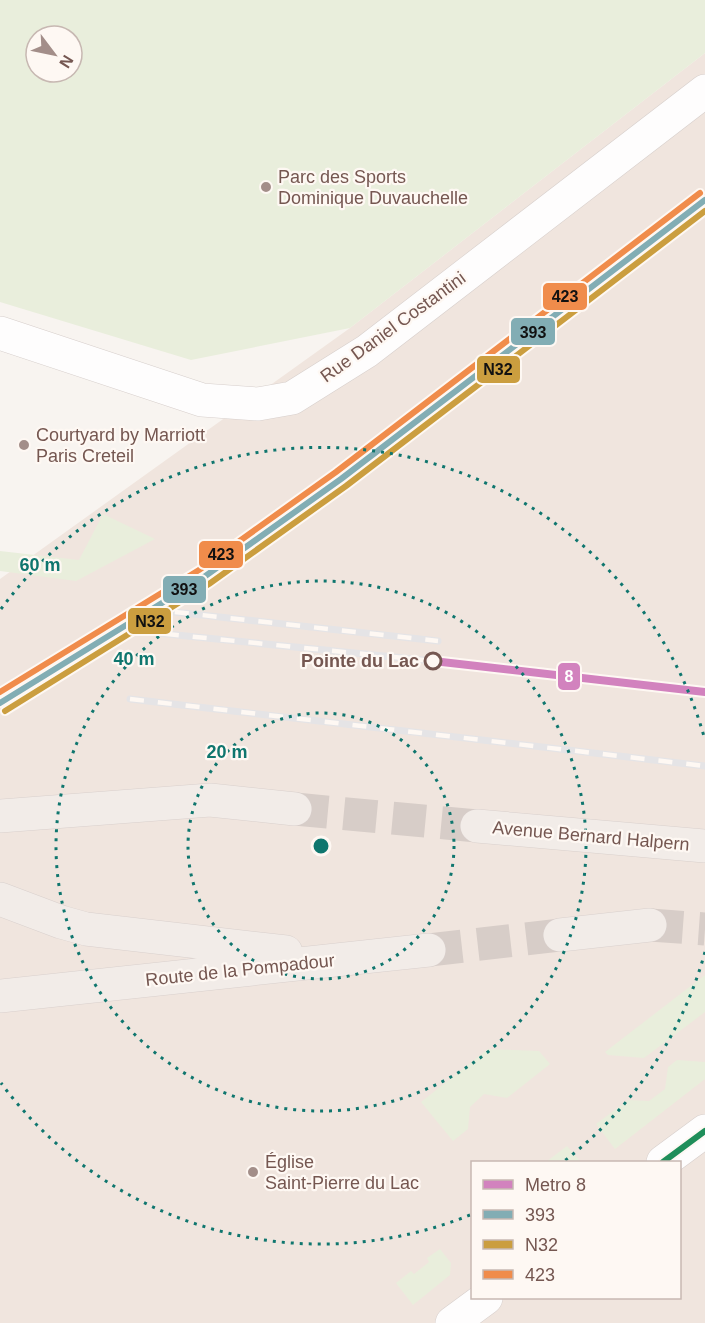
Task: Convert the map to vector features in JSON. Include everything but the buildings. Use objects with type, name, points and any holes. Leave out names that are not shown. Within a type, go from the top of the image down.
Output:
[{"type":"main road","points":[[0,816],[210,800],[295,809]]},
{"type":"main road","name":"Avenue Bernard Halpern","points":[[477,826],[705,846]]},
{"type":"main road","name":"Route de la Pompadour","points":[[0,899],[86,929],[345,959]]},
{"type":"main road","points":[[560,935],[650,925]]},
{"type":"main road","points":[[345,959],[429,950]]},
{"type":"main road","name":"Route de la Pompadour","points":[[0,996],[345,959]]},
{"type":"street","name":"Rue Daniel Costantini","points":[[0,333],[202,400],[258,404],[292,398],[367,351],[705,91]]},
{"type":"street","points":[[664,1161],[705,1131]]},
{"type":"shaded area","points":[[705,53],[705,1323],[0,1323],[0,579],[350,328]]},
{"type":"green space","name":"Parc des Sports Dominique Duvauchelle","points":[[0,0],[705,0],[705,53],[350,328],[191,360],[0,302]]},
{"type":"green space","points":[[103,514],[155,539],[76,581],[0,571],[0,551],[79,560]]},
{"type":"green space","points":[[705,975],[705,1012],[644,1058],[608,1055],[605,1052]]},
{"type":"green space","points":[[488,1049],[539,1051],[550,1064],[507,1098],[484,1094],[470,1107],[468,1129],[453,1141],[421,1102]]},
{"type":"green space","points":[[677,1060],[705,1062],[705,1079],[615,1149],[596,1124],[628,1100],[649,1101],[665,1089],[668,1067]]},
{"type":"green space","points":[[567,1146],[580,1161],[547,1161]]},
{"type":"green space","points":[[440,1249],[451,1263],[450,1275],[413,1305],[396,1283],[411,1271],[414,1274],[429,1262],[427,1258]]},
{"type":"tunnel","points":[[295,809],[477,826]]},
{"type":"tunnel","points":[[650,925],[705,929]]},
{"type":"tunnel","points":[[429,950],[560,935]]},
{"type":"railway","points":[[147,609],[438,641]]},
{"type":"railway","points":[[137,631],[433,661]]},
{"type":"railway","points":[[130,699],[705,766]]},
{"type":"metro line","name":"8","points":[[433,661],[705,692]]},
{"type":"transit line","name":"423","points":[[0,692],[199,570],[336,472],[700,193]]},
{"type":"transit line","name":"393","points":[[0,703],[204,577],[341,479],[705,200]]},
{"type":"transit line","name":"N32","points":[[5,711],[209,584],[346,486],[705,211]]},
{"type":"transit line","points":[[664,1161],[705,1131]]},
{"type":"place","name":"Parc des Sports Dominique Duvauchelle","points":[[266,187]]},
{"type":"place","name":"Courtyard by Marriott Paris Creteil","points":[[24,445]]},
{"type":"place","name":"Pointe du Lac","points":[[433,661]]},
{"type":"place","name":"Église Saint-Pierre du Lac","points":[[253,1172]]}]
